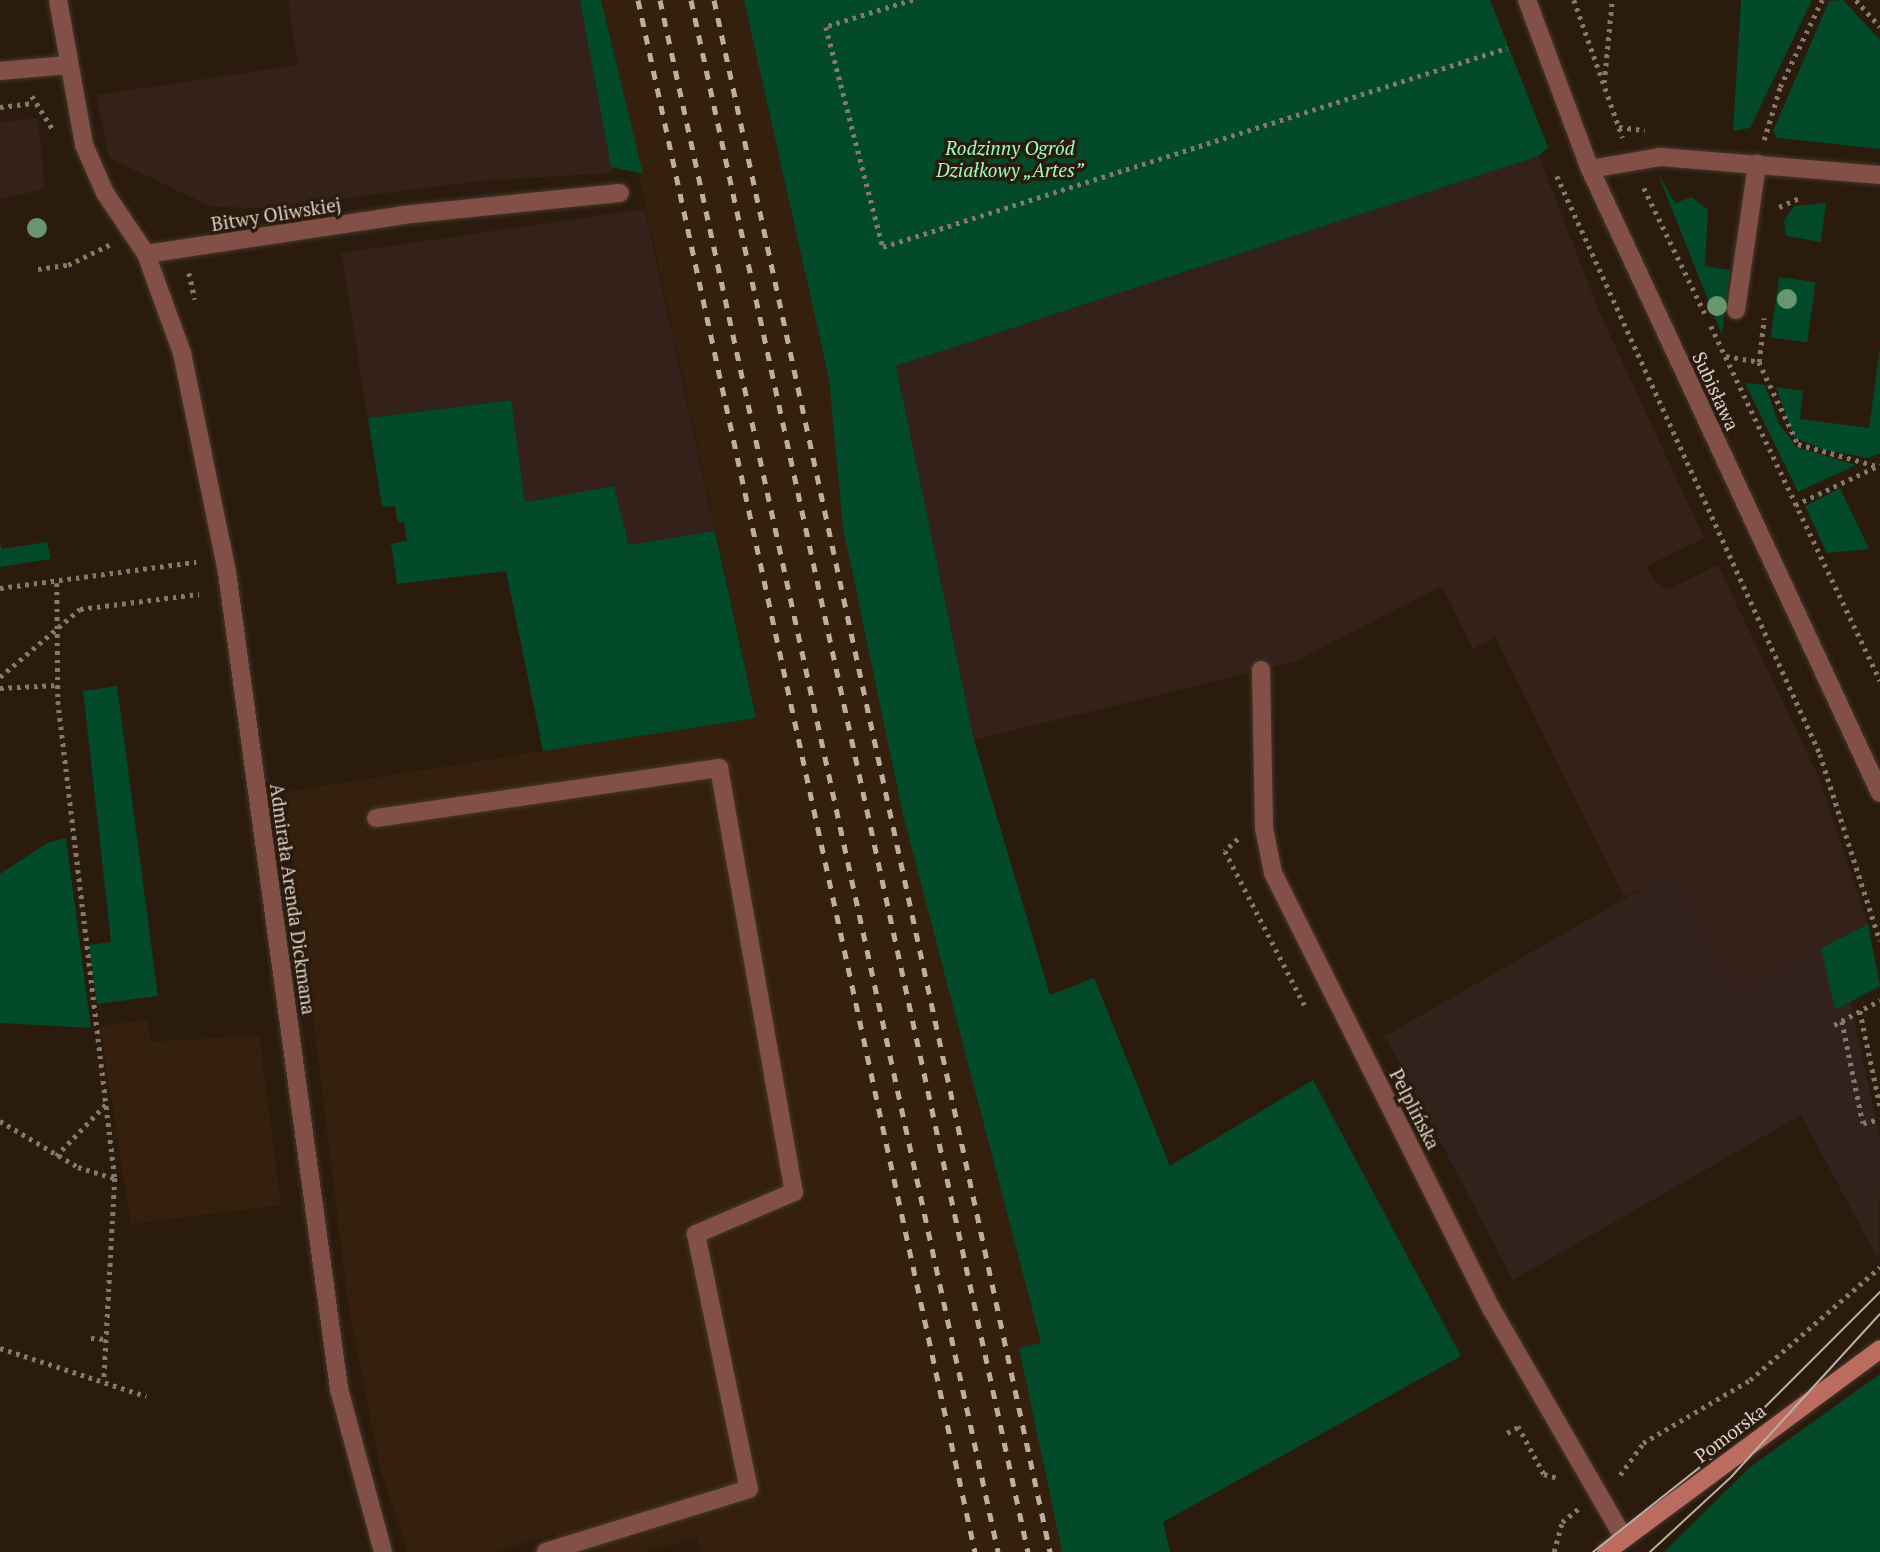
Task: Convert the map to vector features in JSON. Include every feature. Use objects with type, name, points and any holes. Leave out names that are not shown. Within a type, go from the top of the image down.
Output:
[{"type":"main road","name":"Pomorska","points":[[1606,1552],[1880,1349]]},
{"type":"street","points":[[58,0],[84,145],[105,192],[146,254]]},
{"type":"street","name":"Subisława","points":[[1527,0],[1590,169],[1880,793]]},
{"type":"street","points":[[0,71],[68,65]]},
{"type":"street","points":[[1590,169],[1633,160],[1756,164],[1880,175]]},
{"type":"street","points":[[1736,310],[1756,164]]},
{"type":"street","name":"Bitwy Oliwskiej","points":[[146,254],[416,214],[620,193]]},
{"type":"street","name":"Admirała Arenda Dickmana","points":[[146,254],[182,353],[227,572],[339,1390],[383,1552]]},
{"type":"street","name":"Pelplińska","points":[[1261,670],[1264,817],[1273,873],[1491,1308],[1624,1538]]},
{"type":"street","points":[[376,818],[719,768],[794,1192],[696,1234],[749,1489],[547,1552]]},
{"type":"path","points":[[913,0],[826,27],[883,247],[1507,48]]},
{"type":"path","points":[[1574,0],[1633,160],[1880,681]]},
{"type":"path","points":[[1604,87],[1612,0]]},
{"type":"path","points":[[1756,164],[1780,87],[1822,0]]},
{"type":"path","points":[[1856,0],[1880,27]]},
{"type":"path","points":[[0,107],[33,103],[58,136]]},
{"type":"path","points":[[1557,176],[1820,754],[1880,941]]},
{"type":"path","points":[[103,233],[114,251]]},
{"type":"path","points":[[38,269],[68,265],[111,243]]},
{"type":"path","points":[[1726,356],[1759,362],[1798,444],[1878,465]]},
{"type":"path","points":[[1795,505],[1878,465]]},
{"type":"path","points":[[0,588],[57,583],[196,563],[201,551]]},
{"type":"path","points":[[57,583],[61,621],[57,685],[115,1178],[104,1382]]},
{"type":"path","points":[[0,677],[61,621],[80,609],[199,594]]},
{"type":"path","points":[[0,688],[57,685]]},
{"type":"path","points":[[1834,1025],[1880,1000]]},
{"type":"path","points":[[1860,1011],[1880,1106]]},
{"type":"path","points":[[1842,1021],[1863,1123],[1880,1119]]},
{"type":"path","points":[[56,1156],[106,1104]]},
{"type":"path","points":[[0,1121],[56,1156],[115,1178]]},
{"type":"path","points":[[1554,1552],[1562,1522],[1598,1495],[1643,1443],[1750,1380],[1880,1267]]},
{"type":"path","points":[[91,1338],[107,1339]]},
{"type":"path","points":[[0,1348],[146,1396]]},
{"type":"path","points":[[1507,1433],[1518,1426],[1544,1474],[1567,1480]]},
{"type":"shaded area","points":[[288,0],[580,0],[613,173],[481,181],[269,208],[212,207],[109,158],[96,95],[298,65]]},
{"type":"shaded area","points":[[601,0],[744,0],[829,379],[843,528],[903,815],[1041,1343],[1019,1348],[1062,1552],[700,1552],[697,1538],[641,1552],[560,1552],[555,1534],[495,1552],[408,1552],[381,1471],[349,1309],[285,792],[756,717]]},
{"type":"shaded area","points":[[38,118],[45,189],[0,199],[0,122]]},
{"type":"shaded area","points":[[1539,156],[1599,311],[1704,538],[1647,566],[1655,582],[1669,589],[1718,565],[1819,778],[1868,924],[1736,991],[1673,872],[1624,897],[1495,637],[1473,649],[1442,586],[1294,662],[974,740],[896,366]]},
{"type":"shaded area","points":[[645,209],[715,531],[629,545],[613,486],[525,502],[510,400],[368,418],[341,253]]},
{"type":"shaded area","points":[[1673,871],[1736,990],[1837,940],[1880,1139],[1879,1261],[1801,1115],[1513,1280],[1385,1036]]},
{"type":"shaded area","points":[[147,1020],[151,1042],[259,1035],[281,1205],[131,1224],[100,1026]]},
{"type":"green space","points":[[580,0],[601,0],[643,174],[611,167]]},
{"type":"green space","name":"Rodzinny Ogród Działkowy „Artes”","points":[[744,0],[1490,0],[1548,147],[1539,156],[896,366],[974,740],[1050,995],[1094,978],[1170,1166],[1313,1080],[1461,1356],[1163,1522],[1170,1552],[1062,1552],[1019,1348],[1041,1343],[903,815],[843,528],[829,379]]},
{"type":"green space","points":[[1741,0],[1812,0],[1750,128],[1733,131]]},
{"type":"green space","points":[[1843,0],[1880,40],[1880,149],[1777,138],[1773,131],[1829,1]]},
{"type":"green space","points":[[1658,174],[1675,203],[1692,197],[1708,210],[1705,266],[1730,270],[1722,335]]},
{"type":"green space","points":[[1826,203],[1821,242],[1786,236],[1784,221],[1794,206]]},
{"type":"green space","points":[[1779,277],[1816,282],[1807,343],[1771,337]]},
{"type":"green space","points":[[1880,347],[1880,453],[1868,458],[1824,450],[1794,437],[1776,387],[1803,391],[1800,419],[1869,428]]},
{"type":"green space","points":[[1745,383],[1765,385],[1778,422],[1796,447],[1856,465],[1798,492]]},
{"type":"green space","points":[[511,400],[525,502],[614,486],[629,545],[715,531],[756,718],[543,751],[506,571],[397,584],[391,544],[407,541],[404,522],[398,523],[395,506],[382,507],[368,418]]},
{"type":"green space","points":[[1840,488],[1869,549],[1827,553],[1805,506]]},
{"type":"green space","points":[[47,542],[51,559],[0,567],[0,543],[2,549]]},
{"type":"green space","points":[[117,686],[158,996],[97,1004],[89,945],[111,942],[83,691]]},
{"type":"green space","points":[[66,838],[91,1028],[0,1023],[0,874],[47,843]]},
{"type":"green space","points":[[1868,924],[1880,986],[1835,1010],[1821,948]]},
{"type":"green space","points":[[1880,1374],[1880,1552],[1664,1552],[1750,1467]]},
{"type":"tram line","points":[[1593,1552],[1723,1449],[1880,1292]]},
{"type":"tram line","points":[[1650,1552],[1732,1476],[1880,1314]]},
{"type":"railway","points":[[638,0],[975,1552]]},
{"type":"railway","points":[[660,0],[998,1552]]},
{"type":"railway","points":[[691,0],[1028,1552]]},
{"type":"railway","points":[[714,0],[1050,1552]]}]
